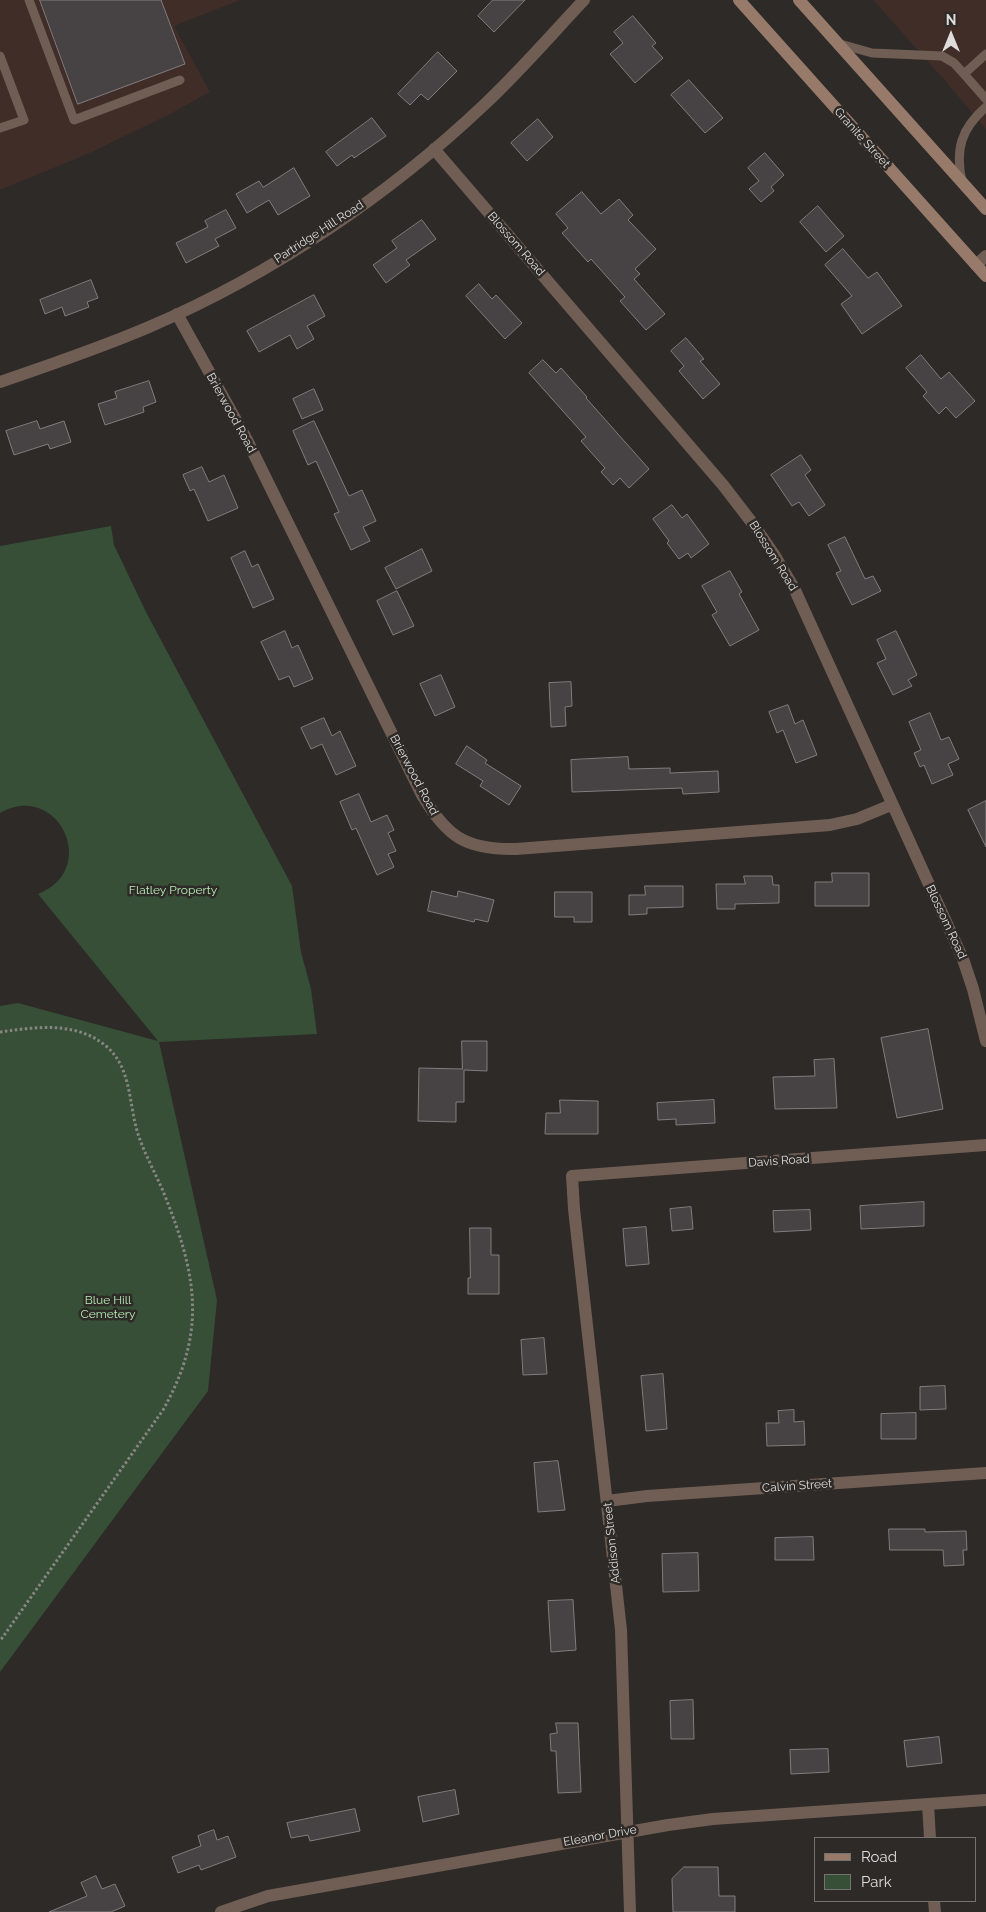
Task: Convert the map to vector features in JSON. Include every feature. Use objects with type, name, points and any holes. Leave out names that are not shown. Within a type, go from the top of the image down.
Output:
[{"type":"main road","name":"Granite Street","points":[[738,0],[986,276]]},
{"type":"main road","points":[[799,0],[986,209]]},
{"type":"street","name":"Partridge Hill Road","points":[[0,382],[114,341],[177,314],[256,273],[309,241],[384,189],[486,104],[584,0]]},
{"type":"street","name":"Blossom Road","points":[[434,149],[703,462],[754,524],[780,564],[794,588],[963,960],[973,988],[986,1041]]},
{"type":"street","points":[[976,266],[986,256]]},
{"type":"street","name":"Brierwood Road","points":[[177,314],[247,440],[422,795],[436,818],[453,835],[463,841],[480,846],[501,849],[516,848],[830,825],[857,819],[891,805]]},
{"type":"street","name":"Davis Road","points":[[572,1176],[986,1145]]},
{"type":"street","name":"Addison Street","points":[[572,1176],[574,1209],[621,1630],[630,1912]]},
{"type":"street","name":"Calvin Street","points":[[607,1501],[647,1496],[986,1472]]},
{"type":"street","name":"Eleanor Drive","points":[[221,1912],[268,1896],[627,1832],[713,1819],[986,1800]]},
{"type":"street","points":[[928,1804],[930,1837]]},
{"type":"lane","points":[[29,0],[74,120],[180,80]]},
{"type":"lane","points":[[838,43],[872,53],[942,56],[954,63],[986,98]]},
{"type":"lane","points":[[964,74],[986,54]]},
{"type":"lane","points":[[0,56],[24,120],[0,128]]},
{"type":"lane","points":[[962,182],[959,163],[962,138],[969,123],[986,107]]},
{"type":"path","points":[[0,1032],[50,1028],[74,1030],[95,1038],[113,1052],[119,1060],[127,1081],[138,1136],[164,1194],[183,1245],[191,1282],[193,1313],[187,1357],[177,1383],[163,1410],[0,1641]]},
{"type":"shaded area","points":[[0,0],[240,0],[174,26],[210,92],[92,152],[0,190]]},
{"type":"shaded area","points":[[873,0],[986,0],[986,129],[947,83]]},
{"type":"green space","points":[[111,526],[114,545],[146,612],[292,886],[301,952],[311,989],[317,1034],[159,1042],[217,1300],[208,1391],[0,1672],[0,1006],[18,1003],[158,1041],[38,894],[57,882],[67,867],[69,849],[64,832],[54,818],[39,808],[21,806],[0,813],[0,546]]},
{"type":"building","points":[[40,0],[161,0],[185,64],[78,104]]},
{"type":"building","points":[[493,0],[525,0],[494,32],[478,16]]},
{"type":"building","points":[[633,16],[656,43],[652,46],[663,58],[635,83],[610,54],[623,43],[614,32]]},
{"type":"building","points":[[438,52],[457,71],[428,100],[421,94],[410,105],[398,94]]},
{"type":"building","points":[[689,80],[723,118],[705,133],[671,95]]},
{"type":"building","points":[[372,118],[386,136],[354,158],[352,155],[337,166],[326,152]]},
{"type":"building","points":[[538,119],[553,137],[527,161],[511,143]]},
{"type":"building","points":[[765,153],[784,175],[771,187],[774,191],[761,202],[749,189],[759,181],[748,168]]},
{"type":"building","points":[[294,168],[310,196],[278,215],[269,200],[247,213],[236,194],[259,181],[263,187]]},
{"type":"building","points":[[582,192],[601,214],[619,199],[633,215],[628,220],[656,249],[635,269],[640,274],[634,279],[665,314],[646,330],[620,301],[625,297],[591,259],[588,262],[562,233],[568,228],[556,214]]},
{"type":"building","points":[[818,206],[844,236],[826,252],[800,222]]},
{"type":"building","points":[[226,210],[236,228],[215,239],[219,246],[186,263],[176,243],[208,227],[205,221]]},
{"type":"building","points":[[422,220],[436,239],[406,260],[410,265],[386,283],[373,265],[397,248],[392,241]]},
{"type":"building","points":[[843,249],[868,278],[877,272],[902,306],[862,334],[841,304],[852,296],[825,265]]},
{"type":"building","points":[[91,280],[98,298],[87,302],[89,307],[65,316],[62,307],[45,314],[40,300]]},
{"type":"building","points":[[479,284],[492,299],[496,295],[522,323],[505,339],[466,296]]},
{"type":"building","points":[[314,295],[325,316],[307,326],[314,339],[297,349],[290,335],[259,352],[247,331]]},
{"type":"building","points":[[686,338],[704,359],[700,361],[720,384],[703,399],[679,371],[684,366],[671,351]]},
{"type":"building","points":[[921,355],[941,379],[949,372],[975,401],[956,418],[946,407],[939,414],[923,396],[927,392],[906,368]]},
{"type":"building","points":[[543,360],[556,373],[561,368],[649,469],[629,488],[620,478],[613,485],[601,472],[605,468],[581,441],[586,437],[529,373]]},
{"type":"building","points":[[149,381],[156,402],[143,407],[144,412],[105,425],[98,404],[117,398],[115,392]]},
{"type":"building","points":[[314,389],[323,410],[302,419],[293,399]]},
{"type":"building","points":[[37,421],[40,429],[64,421],[71,442],[50,449],[48,444],[14,455],[6,431]]},
{"type":"building","points":[[314,421],[349,496],[362,490],[376,521],[363,527],[370,541],[351,550],[334,514],[339,512],[316,461],[308,465],[293,431]]},
{"type":"building","points":[[801,455],[811,470],[805,475],[825,505],[809,516],[799,502],[792,506],[771,475]]},
{"type":"building","points":[[202,467],[209,482],[224,475],[238,508],[208,521],[194,489],[190,491],[183,475]]},
{"type":"building","points":[[672,505],[682,518],[687,514],[709,544],[691,558],[688,553],[679,559],[653,519]]},
{"type":"building","points":[[845,537],[865,579],[873,576],[881,591],[852,605],[836,573],[841,571],[828,545]]},
{"type":"building","points":[[422,549],[432,571],[396,589],[385,568]]},
{"type":"building","points":[[245,551],[252,567],[258,564],[274,599],[253,608],[231,558]]},
{"type":"building","points":[[730,571],[742,592],[739,594],[759,630],[730,646],[712,615],[717,612],[702,586]]},
{"type":"building","points":[[397,591],[414,626],[393,635],[377,601]]},
{"type":"building","points":[[285,631],[292,648],[298,645],[313,679],[294,687],[289,676],[279,680],[261,642]]},
{"type":"building","points":[[896,631],[917,675],[908,680],[912,686],[893,695],[877,663],[886,659],[877,640]]},
{"type":"building","points":[[441,675],[455,707],[435,716],[420,684]]},
{"type":"building","points":[[571,682],[572,706],[565,707],[566,726],[551,727],[549,683]]},
{"type":"building","points":[[788,705],[795,724],[803,720],[817,755],[796,763],[783,730],[777,733],[769,712]]},
{"type":"building","points":[[930,713],[941,740],[949,737],[959,759],[948,764],[953,775],[932,784],[924,765],[920,767],[914,753],[921,750],[909,722]]},
{"type":"building","points":[[324,718],[332,736],[340,731],[356,766],[336,775],[322,744],[311,749],[301,728]]},
{"type":"building","points":[[467,746],[487,760],[485,763],[521,786],[509,805],[480,786],[483,781],[456,764]]},
{"type":"building","points":[[628,757],[629,769],[670,768],[670,773],[718,771],[719,792],[683,794],[682,788],[572,792],[571,760]]},
{"type":"building","points":[[359,794],[371,822],[387,815],[394,830],[388,833],[396,851],[388,854],[394,867],[377,875],[356,828],[352,830],[340,802]]},
{"type":"building","points":[[986,801],[986,847],[968,810]]},
{"type":"building","points":[[832,873],[869,873],[869,906],[815,906],[815,882],[832,882]]},
{"type":"building","points":[[744,876],[772,876],[773,885],[779,885],[779,903],[735,904],[735,909],[717,909],[716,884],[745,884]]},
{"type":"building","points":[[645,886],[683,886],[683,907],[647,908],[647,914],[629,915],[629,895],[645,895]]},
{"type":"building","points":[[432,891],[457,897],[458,891],[494,900],[488,922],[475,919],[474,922],[428,911]]},
{"type":"building","points":[[555,892],[592,892],[592,922],[574,922],[574,917],[555,917]]},
{"type":"building","points":[[928,1029],[943,1109],[897,1118],[881,1038]]},
{"type":"building","points":[[462,1041],[487,1041],[487,1071],[464,1070],[464,1102],[456,1102],[456,1122],[418,1121],[419,1068],[462,1069]]},
{"type":"building","points":[[834,1059],[837,1108],[775,1109],[773,1077],[815,1076],[814,1060]]},
{"type":"building","points":[[560,1100],[598,1101],[598,1134],[545,1134],[546,1113],[560,1113]]},
{"type":"building","points":[[714,1100],[715,1123],[676,1125],[676,1119],[658,1120],[657,1103]]},
{"type":"building","points":[[924,1202],[924,1226],[861,1229],[860,1206]]},
{"type":"building","points":[[691,1207],[693,1229],[672,1231],[670,1209]]},
{"type":"building","points":[[810,1210],[811,1230],[774,1232],[773,1211]]},
{"type":"building","points":[[646,1227],[649,1264],[626,1266],[623,1229]]},
{"type":"building","points":[[470,1228],[491,1228],[491,1255],[499,1255],[499,1294],[468,1294],[468,1278],[470,1278]]},
{"type":"building","points":[[544,1338],[547,1374],[523,1375],[521,1340]]},
{"type":"building","points":[[663,1374],[667,1429],[646,1431],[641,1376]]},
{"type":"building","points":[[945,1386],[946,1409],[920,1410],[920,1387]]},
{"type":"building","points":[[794,1410],[794,1422],[804,1421],[805,1445],[767,1446],[766,1423],[779,1423],[778,1411]]},
{"type":"building","points":[[916,1413],[916,1439],[881,1439],[881,1414]]},
{"type":"building","points":[[558,1461],[565,1510],[538,1512],[534,1463]]},
{"type":"building","points":[[889,1529],[925,1529],[925,1532],[966,1531],[967,1550],[963,1550],[964,1565],[944,1566],[943,1550],[890,1550]]},
{"type":"building","points":[[813,1537],[814,1560],[775,1560],[775,1538]]},
{"type":"building","points":[[698,1553],[699,1591],[663,1592],[662,1554]]},
{"type":"building","points":[[573,1600],[576,1650],[551,1652],[548,1601]]},
{"type":"building","points":[[693,1700],[694,1739],[671,1739],[670,1701]]},
{"type":"building","points":[[556,1723],[578,1723],[581,1792],[558,1793],[556,1751],[551,1751],[550,1734],[557,1733]]},
{"type":"building","points":[[939,1737],[942,1763],[907,1767],[904,1741]]},
{"type":"building","points":[[828,1749],[829,1772],[791,1774],[790,1750]]},
{"type":"building","points":[[455,1790],[459,1814],[423,1822],[418,1797]]},
{"type":"building","points":[[355,1809],[360,1831],[310,1841],[308,1835],[291,1838],[287,1823]]},
{"type":"building","points":[[214,1830],[217,1840],[228,1836],[236,1857],[201,1870],[199,1865],[178,1873],[172,1857],[201,1846],[198,1836]]},
{"type":"building","points":[[684,1867],[718,1867],[719,1896],[735,1896],[735,1912],[673,1912],[672,1879]]},
{"type":"building","points":[[96,1876],[102,1889],[115,1884],[125,1906],[111,1912],[49,1912],[87,1896],[81,1883]]},
{"type":"park label","name":"Flatley Property","points":[[173,890]]},
{"type":"park label","name":"Blue Hill Cemetery","points":[[108,1307]]}]
